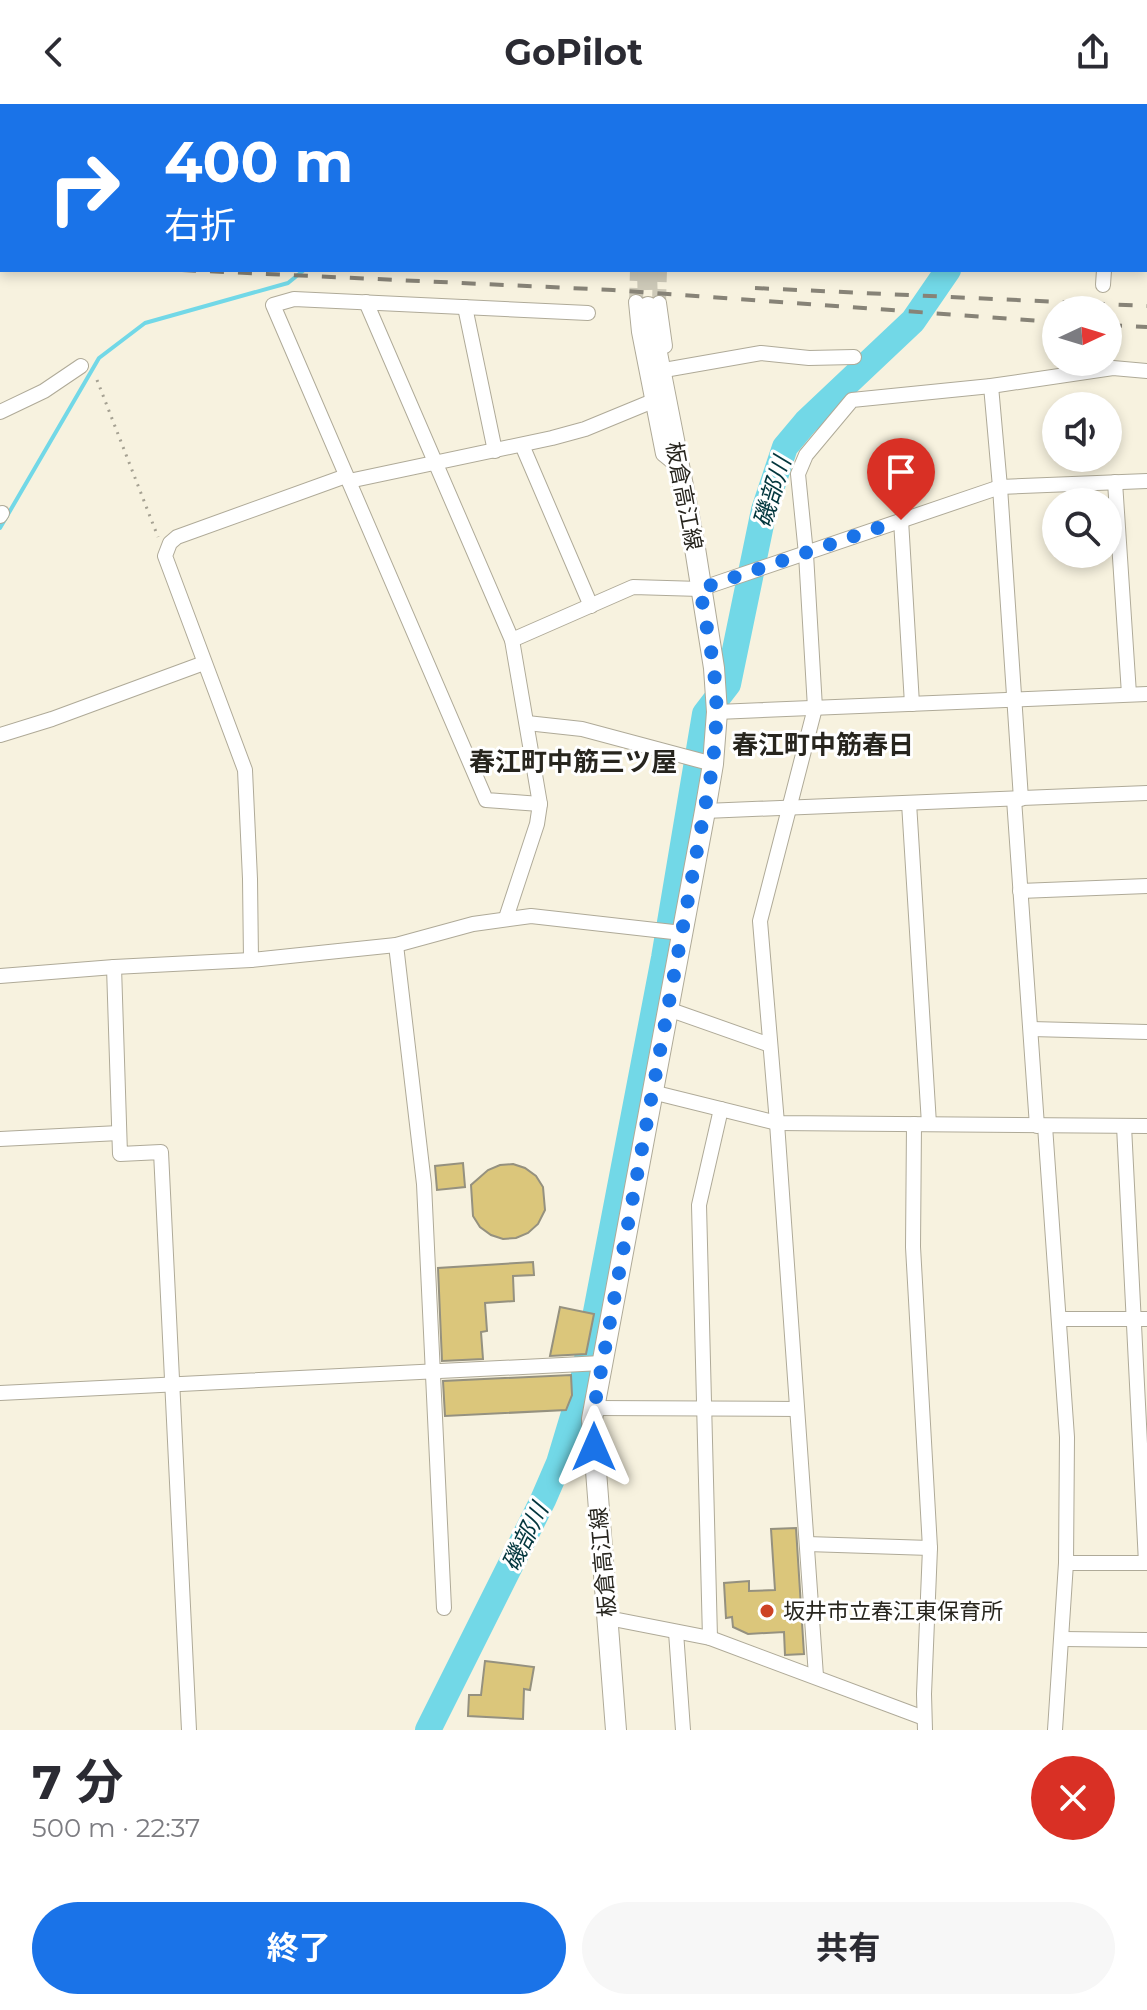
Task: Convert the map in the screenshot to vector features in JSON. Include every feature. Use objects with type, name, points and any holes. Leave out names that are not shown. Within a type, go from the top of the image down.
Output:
[{"type":"main road","name":"板倉高江線","points":[[616,1730],[592,1419],[705,811],[717,712],[714,668],[648,304]]},
{"type":"street","points":[[540,804],[486,800],[273,305],[294,299],[588,313]]},
{"type":"street","points":[[366,302],[512,640],[540,804],[537,824],[506,918]]},
{"type":"street","points":[[648,304],[670,369],[686,455],[679,467],[663,454],[639,332],[648,304]]},
{"type":"street","points":[[465,307],[495,451]]},
{"type":"street","points":[[670,369],[761,353],[809,358],[854,357]]},
{"type":"street","points":[[0,412],[44,391],[81,366]]},
{"type":"street","points":[[816,1676],[760,921],[815,708],[798,474],[806,455],[852,400],[991,386],[1113,368],[1147,371]]},
{"type":"street","points":[[991,386],[1015,699],[1020,891],[1067,1437],[1066,1563],[1055,1730]]},
{"type":"street","points":[[251,960],[245,770],[165,556],[170,543],[177,537],[348,478],[436,464],[522,445],[585,429],[653,401]]},
{"type":"street","points":[[522,445],[591,606]]},
{"type":"street","points":[[512,640],[633,587],[700,589],[1000,487],[1147,481]]},
{"type":"street","points":[[1115,482],[1129,694]]},
{"type":"street","points":[[901,520],[912,704]]},
{"type":"street","points":[[0,735],[204,663]]},
{"type":"street","points":[[717,712],[1147,694]]},
{"type":"street","points":[[527,723],[596,732],[713,764]]},
{"type":"street","points":[[705,811],[1147,793]]},
{"type":"street","points":[[608,1618],[710,1638],[816,1676],[925,1724],[930,1548],[913,1247],[922,1124],[909,803]]},
{"type":"street","points":[[1020,891],[1147,886]]},
{"type":"street","points":[[0,976],[251,960],[396,945],[506,918],[558,918],[682,933]]},
{"type":"street","points":[[396,945],[424,1184],[444,1608]]},
{"type":"street","points":[[114,967],[120,1154],[161,1152],[189,1730]]},
{"type":"street","points":[[668,1009],[770,1045]]},
{"type":"street","points":[[1031,1029],[1147,1032]]},
{"type":"street","points":[[652,1092],[777,1123],[1147,1126]]},
{"type":"street","points":[[710,1638],[699,1205],[721,1109]]},
{"type":"street","points":[[1066,1563],[1147,1563],[1140,1319],[1124,1126]]},
{"type":"street","points":[[0,1139],[119,1133]]},
{"type":"street","points":[[1059,1319],[1140,1319]]},
{"type":"street","points":[[0,1393],[602,1363]]},
{"type":"street","points":[[594,1408],[797,1409]]},
{"type":"street","points":[[807,1544],[930,1548]]},
{"type":"street","points":[[676,1632],[683,1730]]},
{"type":"street","points":[[1062,1639],[1147,1640]]},
{"type":"path","points":[[97,380],[165,556]]},
{"type":"building","points":[[463,1163],[465,1187],[437,1190],[435,1166]]},
{"type":"building","points":[[513,1164],[536,1176],[543,1187],[545,1210],[538,1224],[528,1233],[503,1239],[480,1227],[473,1216],[471,1185],[488,1170]]},
{"type":"building","points":[[533,1262],[534,1275],[513,1276],[514,1301],[485,1303],[487,1331],[481,1332],[483,1359],[442,1361],[438,1268]]},
{"type":"building","points":[[560,1307],[594,1314],[586,1354],[550,1356]]},
{"type":"building","points":[[571,1375],[572,1395],[566,1410],[445,1416],[443,1381]]},
{"type":"building","points":[[796,1528],[804,1654],[785,1655],[784,1632],[748,1634],[733,1627],[732,1617],[726,1618],[724,1583],[749,1581],[749,1591],[775,1590],[771,1529]]},
{"type":"building","points":[[485,1661],[534,1667],[530,1690],[524,1689],[523,1719],[468,1716],[469,1695],[481,1695]]},
{"type":"waterway","points":[[0,528],[99,358],[145,323],[288,283],[302,272]]},
{"type":"waterway","name":"磯部川","points":[[428,1730],[543,1500],[559,1463],[581,1390],[664,958],[705,714],[728,684],[764,510],[785,447],[806,422],[913,321],[947,272]]},
{"type":"tunnel","points":[[636,302],[637,272]]},
{"type":"tunnel","points":[[647,272],[648,307]]},
{"type":"tunnel","points":[[659,303],[660,272]]},
{"type":"railway","points":[[225,272],[613,290],[1042,321]]},
{"type":"railway","points":[[755,288],[1147,306]]},
{"type":"railway","points":[[1122,326],[1147,327]]},
{"type":"place","name":"坂井市立春江東保育所","points":[[767,1611]]},
{"type":"district","name":"春江町中筋春日","points":[[823,745]]},
{"type":"district","name":"春江町中筋三ツ屋","points":[[573,762]]},
{"type":"route","points":[[594,1447],[592,1419],[713,764],[717,712],[714,668],[700,589],[901,520]]}]
